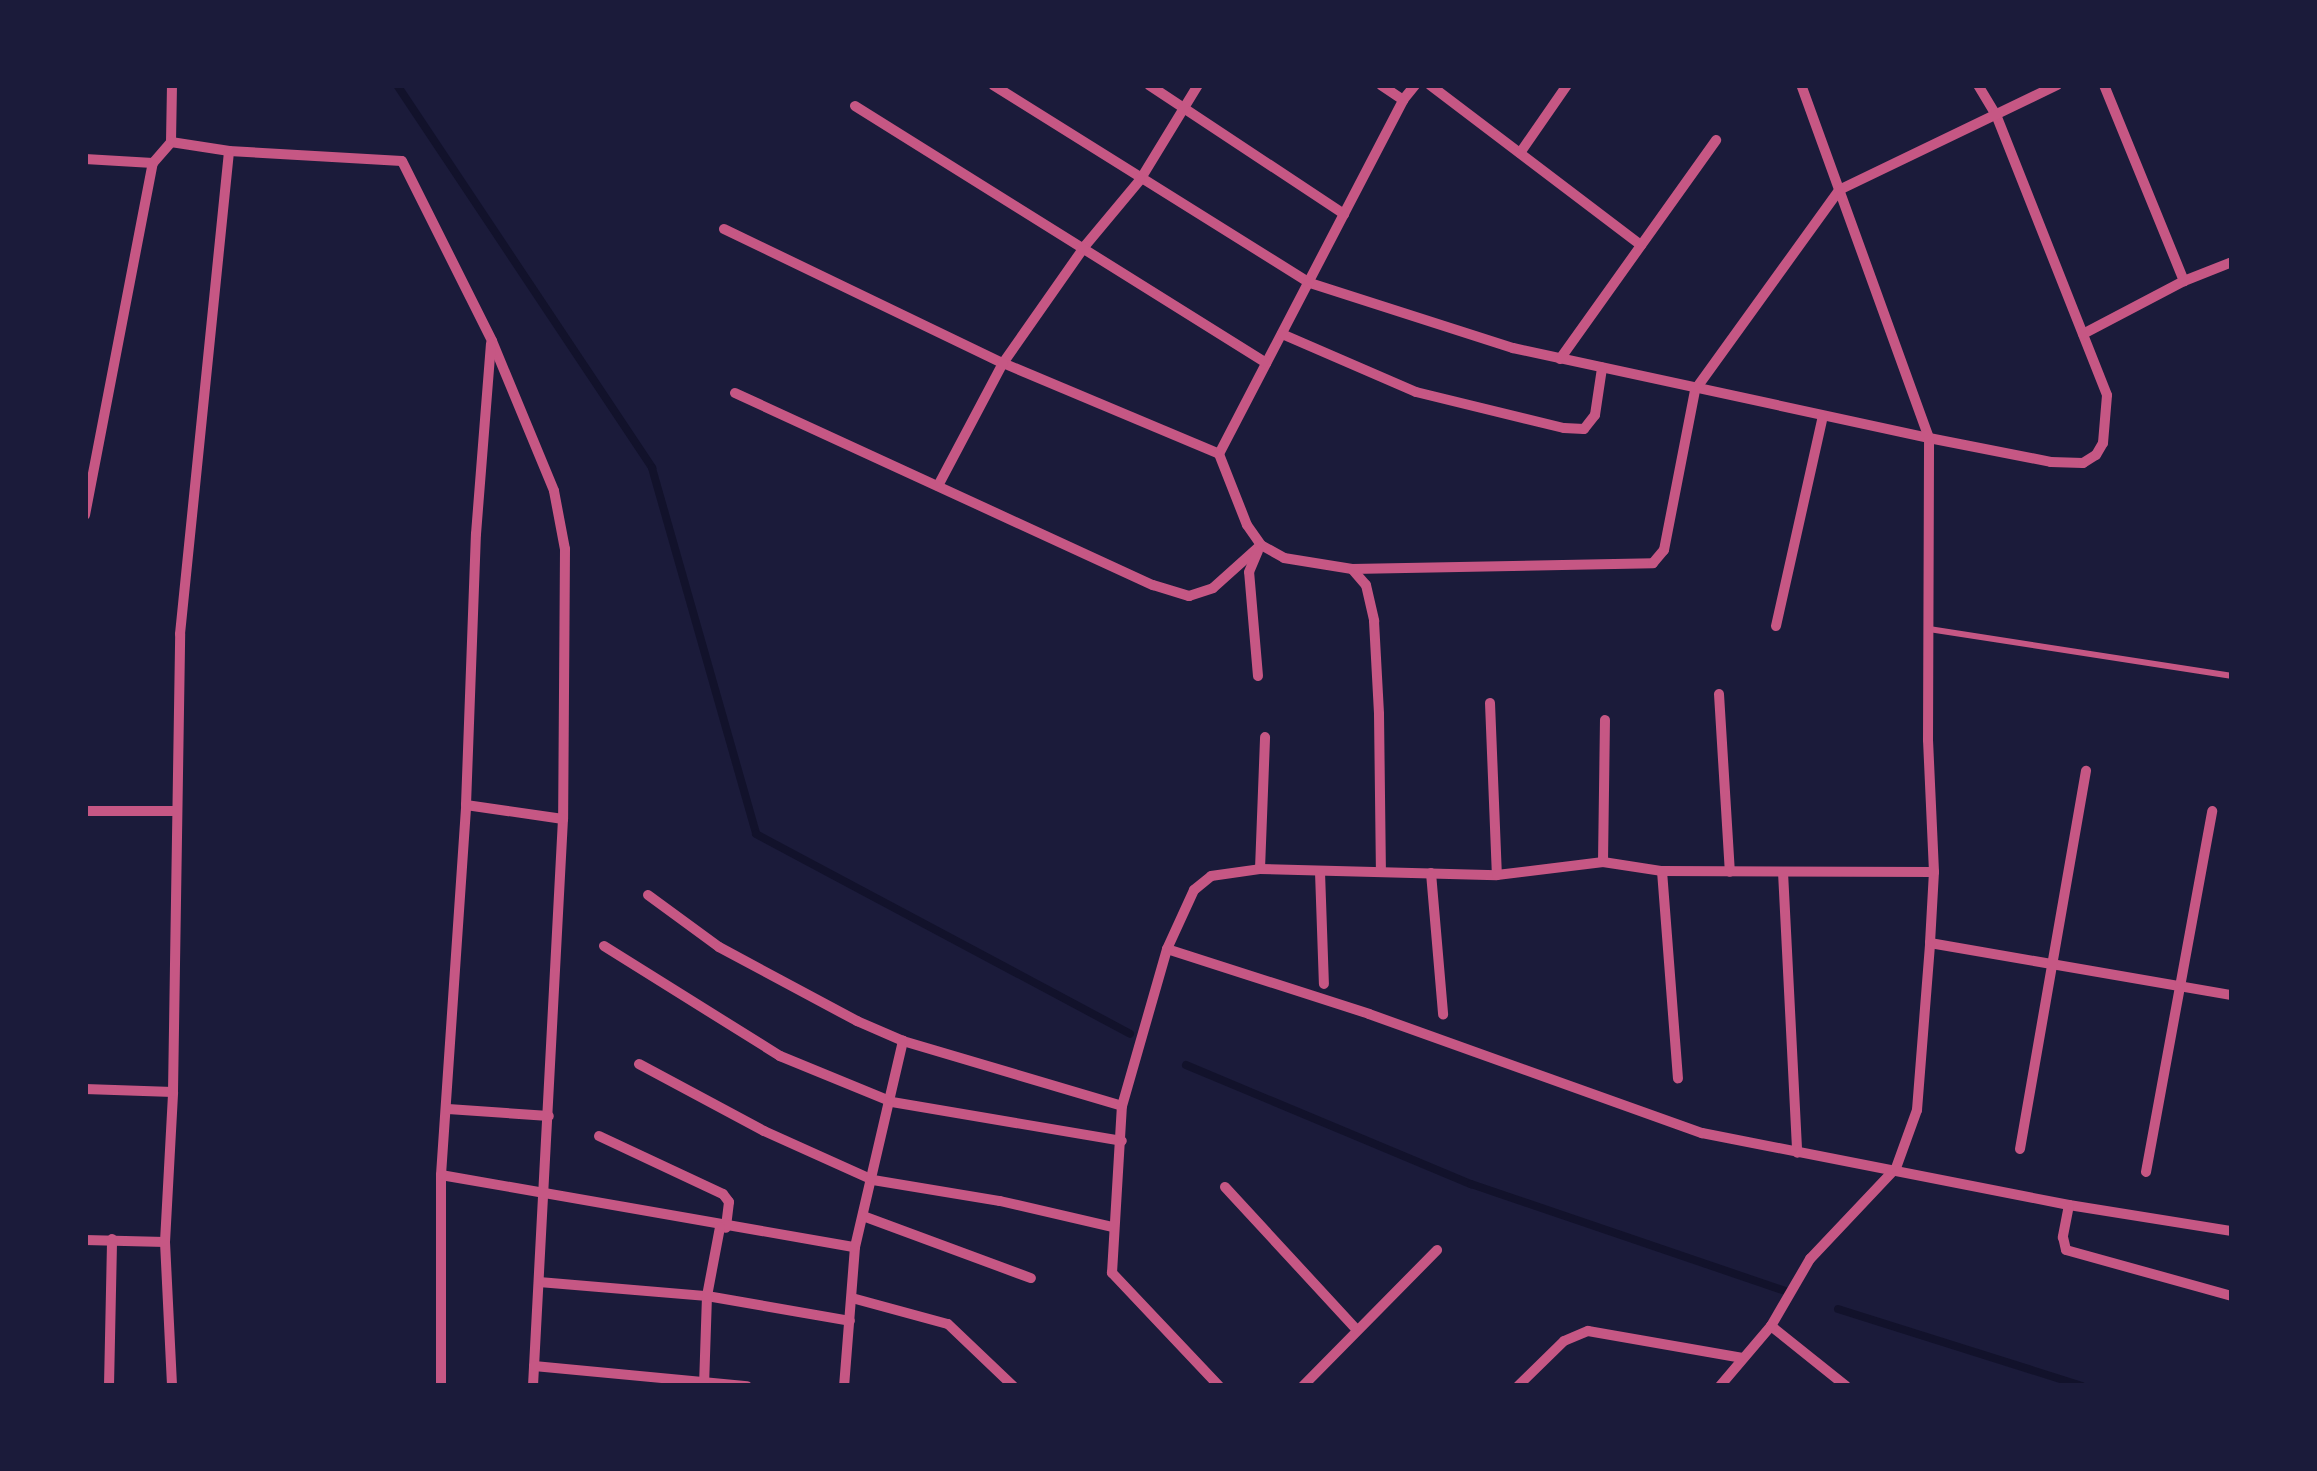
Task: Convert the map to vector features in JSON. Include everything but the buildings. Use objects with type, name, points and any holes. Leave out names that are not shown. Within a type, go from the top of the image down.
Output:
[{"type":"street","points":[[85,515],[154,163],[170,142],[172,85]]},
{"type":"street","points":[[993,85],[1310,283],[1560,359],[1929,438],[2052,462],[2083,463],[2096,455],[2104,442],[2107,396],[1996,114],[1978,85]]},
{"type":"street","points":[[1149,85],[1344,214]]},
{"type":"street","points":[[938,486],[1004,364],[1085,246],[1140,180],[1198,85]]},
{"type":"street","points":[[1381,85],[1402,100]]},
{"type":"street","points":[[1219,454],[1402,100],[1416,85]]},
{"type":"street","points":[[1430,85],[1641,245]]},
{"type":"street","points":[[1520,153],[1567,85]]},
{"type":"street","points":[[1720,1386],[1770,1326],[1810,1259],[1896,1168],[1917,1110],[1930,943],[1934,872],[1928,629],[1929,438],[1801,85]]},
{"type":"street","points":[[724,228],[1004,364],[1219,454],[1247,525],[1261,545],[1284,558],[1352,569],[1653,563],[1664,550],[1695,390],[1839,190],[2057,85]]},
{"type":"street","points":[[2104,85],[2184,282]]},
{"type":"street","points":[[856,106],[1085,246],[1266,363]]},
{"type":"street","points":[[1560,359],[1716,140]]},
{"type":"street","points":[[170,142],[229,151],[402,161],[492,341],[554,491],[565,549],[563,819],[533,1386]]},
{"type":"street","points":[[172,1386],[165,1242],[173,1092],[180,634],[229,151]]},
{"type":"street","points":[[85,159],[154,163]]},
{"type":"street","points":[[2084,334],[2184,282],[2232,262]]},
{"type":"street","points":[[1282,334],[1416,392],[1564,428],[1584,429],[1595,415],[1602,368]]},
{"type":"street","points":[[441,1386],[442,1175],[466,805],[476,534],[492,341]]},
{"type":"street","points":[[735,393],[1152,586],[1190,596],[1213,588],[1261,545]]},
{"type":"street","points":[[1776,626],[1824,416]]},
{"type":"street","points":[[1258,676],[1249,572],[1261,545]]},
{"type":"street","points":[[1352,569],[1366,585],[1374,621],[1380,872]]},
{"type":"street","points":[[1719,694],[1730,872]]},
{"type":"street","points":[[1490,703],[1497,875]]},
{"type":"street","points":[[1603,862],[1606,720]]},
{"type":"street","points":[[1260,870],[1265,738]]},
{"type":"street","points":[[2020,1149],[2086,772]]},
{"type":"street","points":[[466,805],[563,819]]},
{"type":"street","points":[[85,810],[175,811]]},
{"type":"street","points":[[2146,1172],[2212,811]]},
{"type":"street","points":[[1220,1386],[1112,1273],[1122,1106],[1167,950],[1194,890],[1211,876],[1260,870],[1497,875],[1603,862],[1662,872],[1934,872]]},
{"type":"street","points":[[1320,872],[1324,984]]},
{"type":"street","points":[[1662,872],[1678,1078]]},
{"type":"street","points":[[1783,872],[1797,1153]]},
{"type":"street","points":[[1431,873],[1443,1014]]},
{"type":"street","points":[[648,895],[719,947],[818,1002],[902,1040],[1122,1106]]},
{"type":"street","points":[[1930,943],[2232,995]]},
{"type":"street","points":[[604,946],[780,1056],[892,1102],[1122,1142]]},
{"type":"street","points":[[1167,950],[1369,1014],[1702,1133],[1896,1168],[2069,1205],[2232,1231]]},
{"type":"street","points":[[844,1386],[855,1247],[892,1102],[902,1040]]},
{"type":"street","points":[[639,1064],[764,1131],[873,1180],[1113,1227]]},
{"type":"street","points":[[85,1089],[173,1092]]},
{"type":"street","points":[[448,1109],[548,1116]]},
{"type":"street","points":[[599,1136],[723,1194],[729,1202],[706,1296],[704,1382]]},
{"type":"street","points":[[442,1175],[855,1247]]},
{"type":"street","points":[[1225,1186],[1356,1328]]},
{"type":"street","points":[[2069,1205],[2063,1237],[2066,1250],[2232,1296]]},
{"type":"street","points":[[863,1216],[1031,1278]]},
{"type":"street","points":[[109,1386],[112,1239]]},
{"type":"street","points":[[85,1240],[165,1242]]},
{"type":"street","points":[[1302,1386],[1438,1250]]},
{"type":"street","points":[[539,1282],[706,1296],[850,1321]]},
{"type":"street","points":[[852,1298],[948,1324],[1013,1386]]},
{"type":"street","points":[[1770,1326],[1846,1386]]},
{"type":"street","points":[[1518,1386],[1564,1341],[1588,1331],[1743,1358]]},
{"type":"street","points":[[534,1366],[746,1386]]},
{"type":"street","points":[[616,1386],[618,1372]]},
{"type":"lane","points":[[1928,629],[2232,676]]},
{"type":"waterway","points":[[397,85],[652,468],[756,834],[1130,1034]]},
{"type":"waterway","points":[[1186,1065],[1471,1184],[1786,1291]]},
{"type":"waterway","points":[[1838,1309],[2082,1386]]}]
